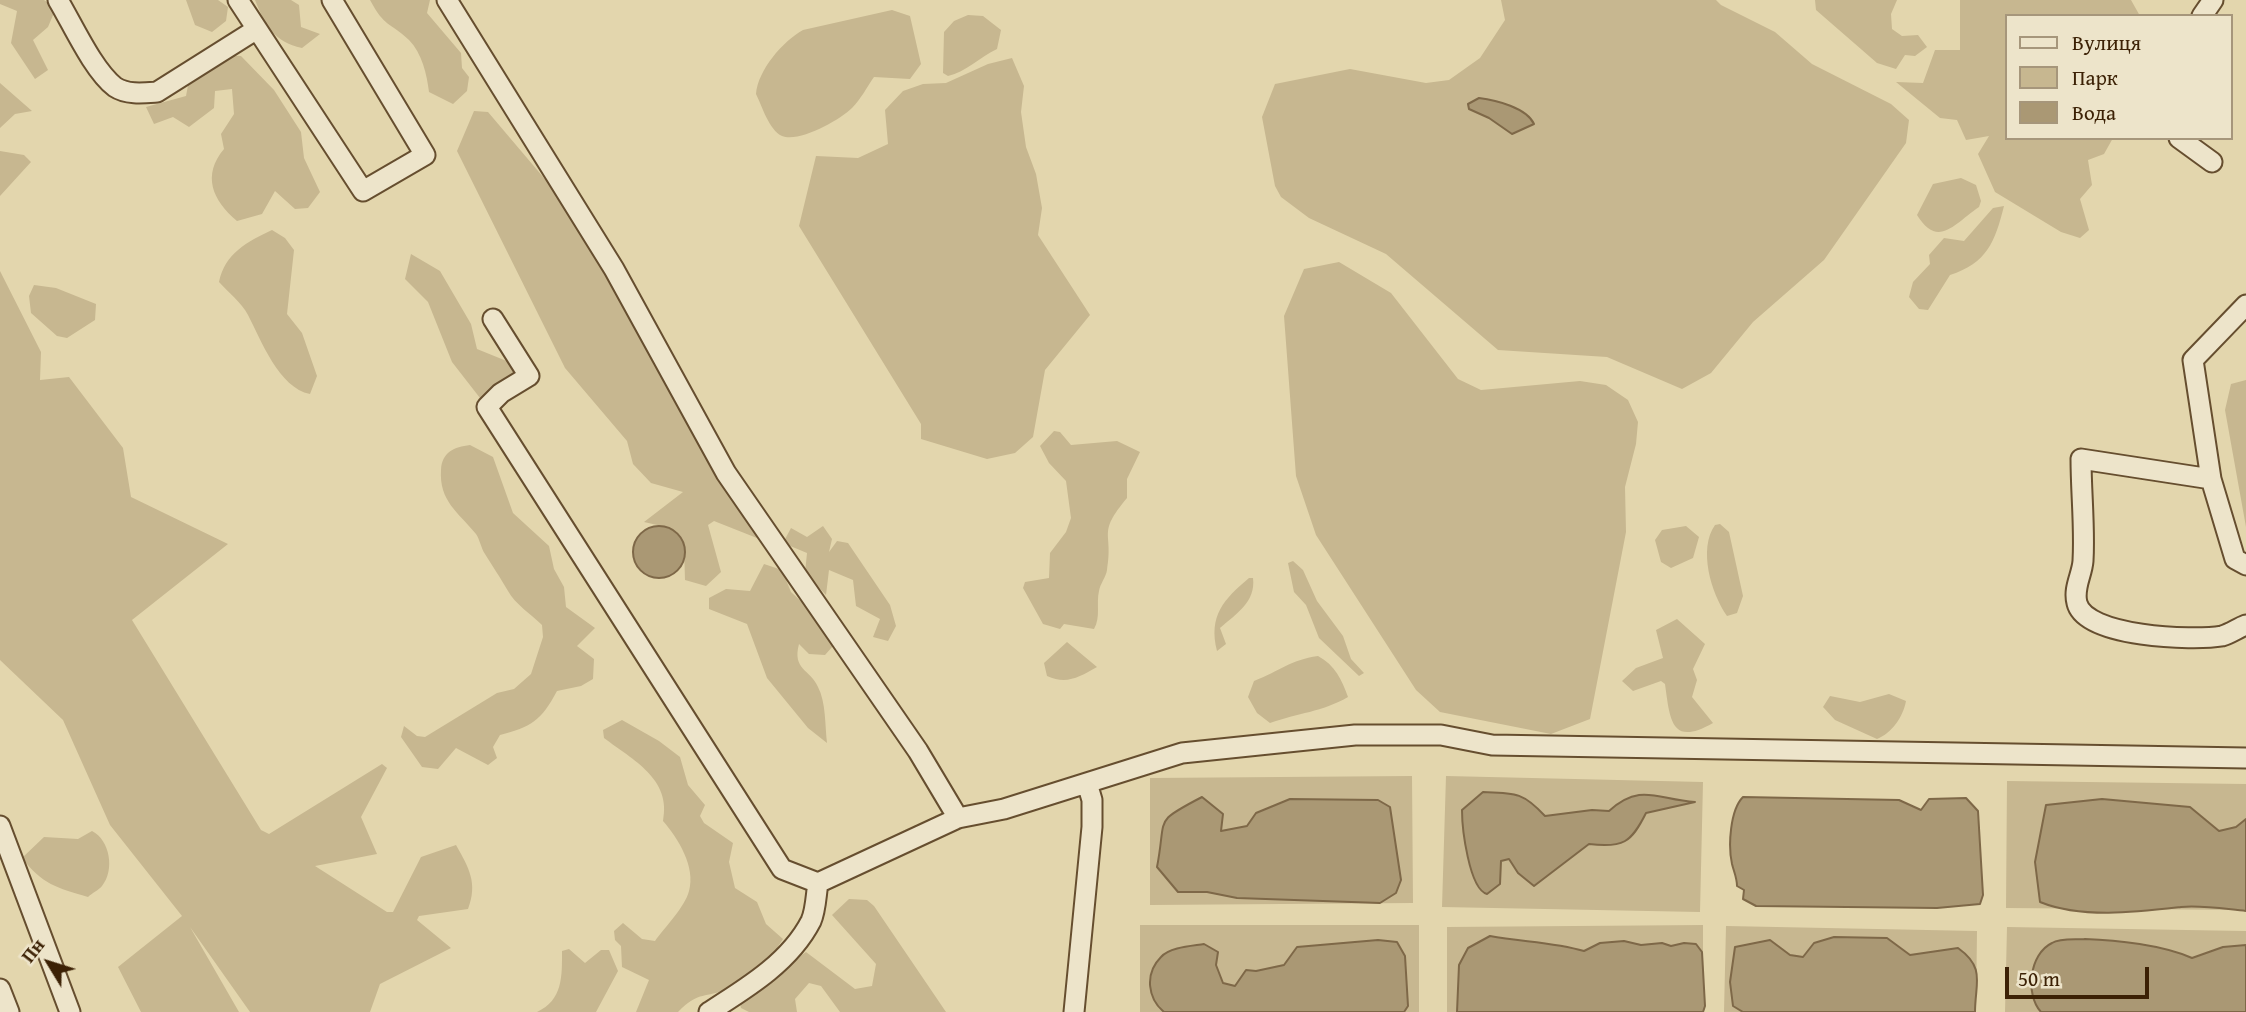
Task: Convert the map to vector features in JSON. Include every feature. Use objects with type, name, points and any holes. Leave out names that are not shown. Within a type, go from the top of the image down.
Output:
[{"type":"street","points":[[58,0],[103,73],[117,88],[138,94],[157,92],[257,29]]},
{"type":"street","points":[[238,0],[363,191],[425,155],[332,0]]},
{"type":"street","points":[[447,0],[614,269],[726,473],[918,751],[958,818]]},
{"type":"street","points":[[2182,140],[2211,162]]},
{"type":"street","points":[[2246,305],[2193,360],[2211,478],[2235,559],[2246,565]]},
{"type":"street","points":[[493,319],[529,376],[501,393],[487,407],[782,869],[818,883],[958,818],[1004,809],[1182,753],[1355,735],[1441,735],[1492,745],[2246,758]]},
{"type":"street","points":[[2211,478],[2081,459],[2083,563],[2076,586],[2077,605],[2089,620],[2123,632],[2203,638],[2224,635],[2246,625]]},
{"type":"street","points":[[1074,1012],[1092,828],[1092,800],[1087,783]]},
{"type":"street","points":[[0,826],[70,1012]]},
{"type":"street","points":[[709,1012],[731,1007],[793,947],[812,919],[818,883]]},
{"type":"street","points":[[0,989],[9,1012]]},
{"type":"green space","points":[[0,0],[44,0],[56,8],[48,27],[33,40],[48,70],[35,79],[11,43],[17,11],[0,4]]},
{"type":"green space","points":[[186,0],[218,0],[228,7],[226,21],[212,32],[195,25]]},
{"type":"green space","points":[[255,0],[291,0],[299,5],[301,27],[320,34],[302,48],[284,41],[267,25]]},
{"type":"green space","points":[[370,0],[430,0],[427,13],[461,53],[462,68],[469,77],[467,91],[453,104],[429,92],[417,51],[409,40],[384,20]]},
{"type":"green space","points":[[1501,0],[1716,0],[1775,32],[1812,64],[1891,104],[1909,120],[1906,143],[1824,260],[1753,322],[1711,373],[1682,389],[1607,357],[1498,350],[1386,254],[1309,218],[1281,197],[1275,186],[1262,117],[1275,84],[1350,69],[1426,83],[1449,80],[1480,58],[1505,20]]},
{"type":"green space","points":[[1815,0],[1897,0],[1891,14],[1892,29],[1902,36],[1918,35],[1927,47],[1915,56],[1905,55],[1896,69],[1877,63],[1816,10]]},
{"type":"green space","points":[[1960,0],[2131,0],[2139,14],[2004,14],[2004,140],[2112,140],[2104,154],[2088,160],[2092,185],[2080,199],[2089,230],[2080,238],[2061,232],[1995,192],[1978,154],[1989,136],[1966,140],[1957,120],[1940,118],[1896,82],[1923,83],[1935,50],[1960,50]]},
{"type":"green space","points":[[892,10],[910,16],[921,64],[910,79],[874,77],[852,108],[829,124],[798,136],[782,136],[777,133],[756,94],[761,75],[780,49],[803,30]]},
{"type":"green space","points":[[968,15],[983,16],[1001,30],[997,49],[948,76],[943,73],[944,32],[954,21]]},
{"type":"green space","points":[[221,55],[241,56],[274,90],[301,132],[304,158],[320,192],[308,208],[295,209],[275,191],[262,214],[237,221],[221,205],[212,178],[213,168],[224,149],[221,134],[234,114],[232,89],[215,91],[214,108],[189,127],[173,117],[154,124],[146,107],[186,96],[190,75]]},
{"type":"green space","points":[[1012,58],[1024,86],[1021,112],[1026,147],[1036,174],[1042,208],[1038,235],[1090,315],[1045,370],[1033,437],[1015,453],[987,459],[921,439],[921,424],[799,226],[816,156],[858,158],[888,144],[885,110],[903,91],[923,84],[946,83],[988,64]]},
{"type":"green space","points":[[0,83],[32,111],[15,114],[0,128]]},
{"type":"green space","points":[[474,111],[488,112],[594,237],[762,540],[714,521],[708,525],[721,572],[706,586],[685,580],[684,546],[666,527],[644,522],[683,492],[651,483],[633,464],[627,441],[565,368],[457,151]]},
{"type":"green space","points":[[0,151],[24,155],[31,162],[0,196]]},
{"type":"green space","points":[[1961,178],[1976,185],[1981,201],[1979,207],[1946,230],[1932,230],[1917,215],[1933,184]]},
{"type":"green space","points":[[2004,206],[1993,240],[1981,257],[1963,270],[1950,275],[1928,310],[1919,309],[1909,297],[1913,282],[1930,264],[1929,255],[1944,238],[1964,241],[1993,208]]},
{"type":"green space","points":[[272,230],[285,238],[294,250],[287,314],[302,333],[317,376],[310,394],[289,383],[280,373],[239,302],[219,282],[226,263],[238,250]]},
{"type":"green space","points":[[411,254],[440,271],[471,324],[477,349],[509,362],[519,374],[487,399],[480,398],[452,362],[428,302],[405,279]]},
{"type":"green space","points":[[1339,262],[1391,293],[1458,379],[1481,390],[1580,381],[1606,385],[1628,400],[1638,422],[1636,444],[1625,487],[1626,532],[1590,719],[1551,734],[1440,712],[1416,690],[1316,535],[1296,476],[1284,316],[1304,269]]},
{"type":"green space","points":[[0,271],[41,352],[40,380],[69,377],[123,448],[131,497],[228,544],[132,620],[261,830],[269,834],[382,764],[387,768],[361,817],[377,854],[315,866],[387,912],[393,912],[421,857],[456,845],[465,861],[472,883],[468,909],[419,916],[417,920],[451,948],[380,984],[370,1012],[250,1012],[190,927],[239,1012],[141,1012],[118,967],[182,916],[110,825],[63,720],[0,660]]},
{"type":"green space","points":[[34,285],[56,288],[96,304],[95,320],[67,338],[57,336],[31,313],[29,296]]},
{"type":"green space","points":[[2246,380],[2246,527],[2225,410],[2231,384]]},
{"type":"green space","points":[[1054,431],[1060,432],[1071,445],[1117,441],[1140,452],[1127,479],[1127,498],[1109,527],[1109,557],[1099,591],[1094,629],[1064,624],[1060,629],[1043,624],[1023,588],[1025,582],[1049,578],[1050,553],[1066,532],[1071,518],[1066,481],[1049,463],[1040,446]]},
{"type":"green space","points":[[470,445],[493,457],[513,513],[549,546],[554,569],[564,587],[566,607],[595,628],[577,646],[594,659],[593,679],[581,686],[557,691],[546,709],[534,721],[500,735],[493,747],[497,758],[488,765],[456,748],[438,769],[422,767],[401,737],[404,726],[417,736],[425,737],[497,693],[514,689],[531,674],[543,637],[542,625],[511,596],[476,534],[446,498],[441,481],[444,459],[454,449]]},
{"type":"green space","points":[[1720,524],[1729,532],[1743,596],[1737,613],[1727,616],[1716,595],[1707,558],[1710,535],[1715,525]]},
{"type":"green space","points":[[823,526],[832,539],[829,552],[837,541],[848,543],[890,605],[896,626],[888,641],[873,637],[880,619],[856,606],[853,580],[829,570],[826,595],[805,573],[807,553],[783,543],[791,528],[807,537]]},
{"type":"green space","points":[[1686,526],[1699,537],[1693,558],[1671,568],[1661,562],[1655,540],[1662,530]]},
{"type":"green space","points":[[1293,561],[1303,570],[1317,601],[1343,636],[1351,659],[1364,673],[1359,676],[1319,638],[1306,605],[1294,592],[1288,563]]},
{"type":"green space","points":[[764,564],[782,570],[791,592],[834,632],[833,646],[825,655],[809,654],[799,644],[797,653],[800,664],[815,681],[821,693],[827,743],[808,728],[767,678],[747,624],[709,609],[709,598],[726,589],[750,591]]},
{"type":"green space","points":[[1249,578],[1253,578],[1253,586],[1248,601],[1220,628],[1226,644],[1217,651],[1215,628],[1220,609],[1232,593]]},
{"type":"green space","points":[[1677,619],[1705,644],[1693,669],[1697,680],[1692,697],[1713,723],[1688,732],[1681,731],[1671,718],[1665,684],[1661,681],[1633,691],[1622,681],[1636,668],[1663,658],[1656,630]]},
{"type":"green space","points":[[1067,642],[1097,667],[1067,680],[1047,676],[1044,663]]},
{"type":"green space","points":[[1318,656],[1337,674],[1348,697],[1319,709],[1270,723],[1257,713],[1248,697],[1254,681],[1292,663]]},
{"type":"green space","points":[[1889,694],[1906,701],[1905,707],[1892,729],[1877,739],[1835,720],[1823,707],[1830,696],[1860,702]]},
{"type":"green space","points":[[622,720],[659,741],[680,757],[688,785],[705,805],[700,816],[704,823],[733,843],[729,862],[735,888],[757,902],[766,924],[783,939],[777,948],[779,952],[748,976],[720,992],[692,1000],[678,1012],[636,1012],[649,980],[622,967],[621,946],[615,940],[614,931],[623,923],[642,939],[655,941],[683,904],[691,882],[684,853],[663,821],[662,793],[656,782],[638,763],[604,738],[603,730]]},
{"type":"green space","points":[[1412,776],[1413,903],[1150,905],[1150,778]]},
{"type":"green space","points":[[1446,776],[1703,782],[1700,912],[1442,907]]},
{"type":"green space","points":[[2007,781],[2246,784],[2246,910],[2006,908]]},
{"type":"green space","points":[[92,831],[107,848],[109,864],[102,886],[88,897],[51,884],[36,874],[22,858],[44,837],[78,839]]},
{"type":"green space","points":[[849,899],[867,900],[874,906],[946,1012],[840,1012],[821,986],[809,983],[795,999],[797,1012],[749,1012],[741,1008],[739,1000],[806,952],[855,989],[872,986],[876,964],[832,915]]},
{"type":"green space","points":[[1140,925],[1419,925],[1419,1012],[1140,1012]]},
{"type":"green space","points":[[1703,925],[1703,1012],[1447,1012],[1447,927]]},
{"type":"green space","points":[[1726,926],[1977,931],[1976,1012],[1724,1012]]},
{"type":"green space","points":[[2007,927],[2246,931],[2246,1012],[2005,1012]]},
{"type":"green space","points":[[569,949],[585,963],[601,950],[609,950],[618,971],[596,1012],[537,1012],[546,1007],[556,994],[561,978],[562,951]]},
{"type":"water","points":[[1479,98],[1518,109],[1534,124],[1512,134],[1489,118],[1469,109],[1468,104]]},
{"type":"water","points":[[659,526],[669,528],[677,534],[683,542],[683,562],[677,570],[669,576],[659,578],[649,576],[641,570],[635,562],[633,552],[635,542],[641,534],[649,528]]},
{"type":"water","points":[[1483,792],[1518,795],[1531,802],[1545,816],[1592,810],[1609,811],[1620,802],[1641,795],[1695,802],[1646,813],[1636,831],[1625,841],[1610,845],[1589,844],[1534,886],[1518,873],[1509,859],[1501,861],[1500,884],[1487,894],[1481,890],[1471,870],[1462,819],[1462,810]]},
{"type":"water","points":[[1202,797],[1223,814],[1221,831],[1247,826],[1256,813],[1290,799],[1378,800],[1390,807],[1401,880],[1396,893],[1380,903],[1237,898],[1207,892],[1178,892],[1157,867],[1162,829],[1168,817]]},
{"type":"water","points":[[1743,797],[1899,800],[1921,810],[1929,799],[1966,798],[1978,811],[1983,895],[1980,904],[1937,908],[1756,906],[1743,899],[1744,890],[1737,886],[1731,856],[1733,819]]},
{"type":"water","points":[[2102,799],[2190,807],[2219,831],[2236,827],[2246,819],[2246,911],[2189,907],[2092,912],[2074,911],[2040,902],[2035,862],[2046,805]]},
{"type":"water","points":[[1490,936],[1584,951],[1600,943],[1624,941],[1641,945],[1696,944],[1702,952],[1703,1012],[1457,1012],[1459,965],[1468,948]]},
{"type":"water","points":[[1834,937],[1887,938],[1910,955],[1958,948],[1967,955],[1976,969],[1975,1012],[1743,1012],[1733,1006],[1730,982],[1735,947],[1770,940],[1790,955],[1803,957],[1814,943]]},
{"type":"water","points":[[2085,939],[2140,944],[2192,958],[2223,947],[2246,945],[2246,1012],[2041,1012],[2036,1005],[2031,986],[2038,956],[2055,941]]},
{"type":"water","points":[[1378,940],[1397,942],[1405,956],[1408,1006],[1404,1012],[1164,1012],[1154,1000],[1150,986],[1152,971],[1161,957],[1181,948],[1204,944],[1218,952],[1216,965],[1223,983],[1235,986],[1246,970],[1256,971],[1284,965],[1297,947]]}]
